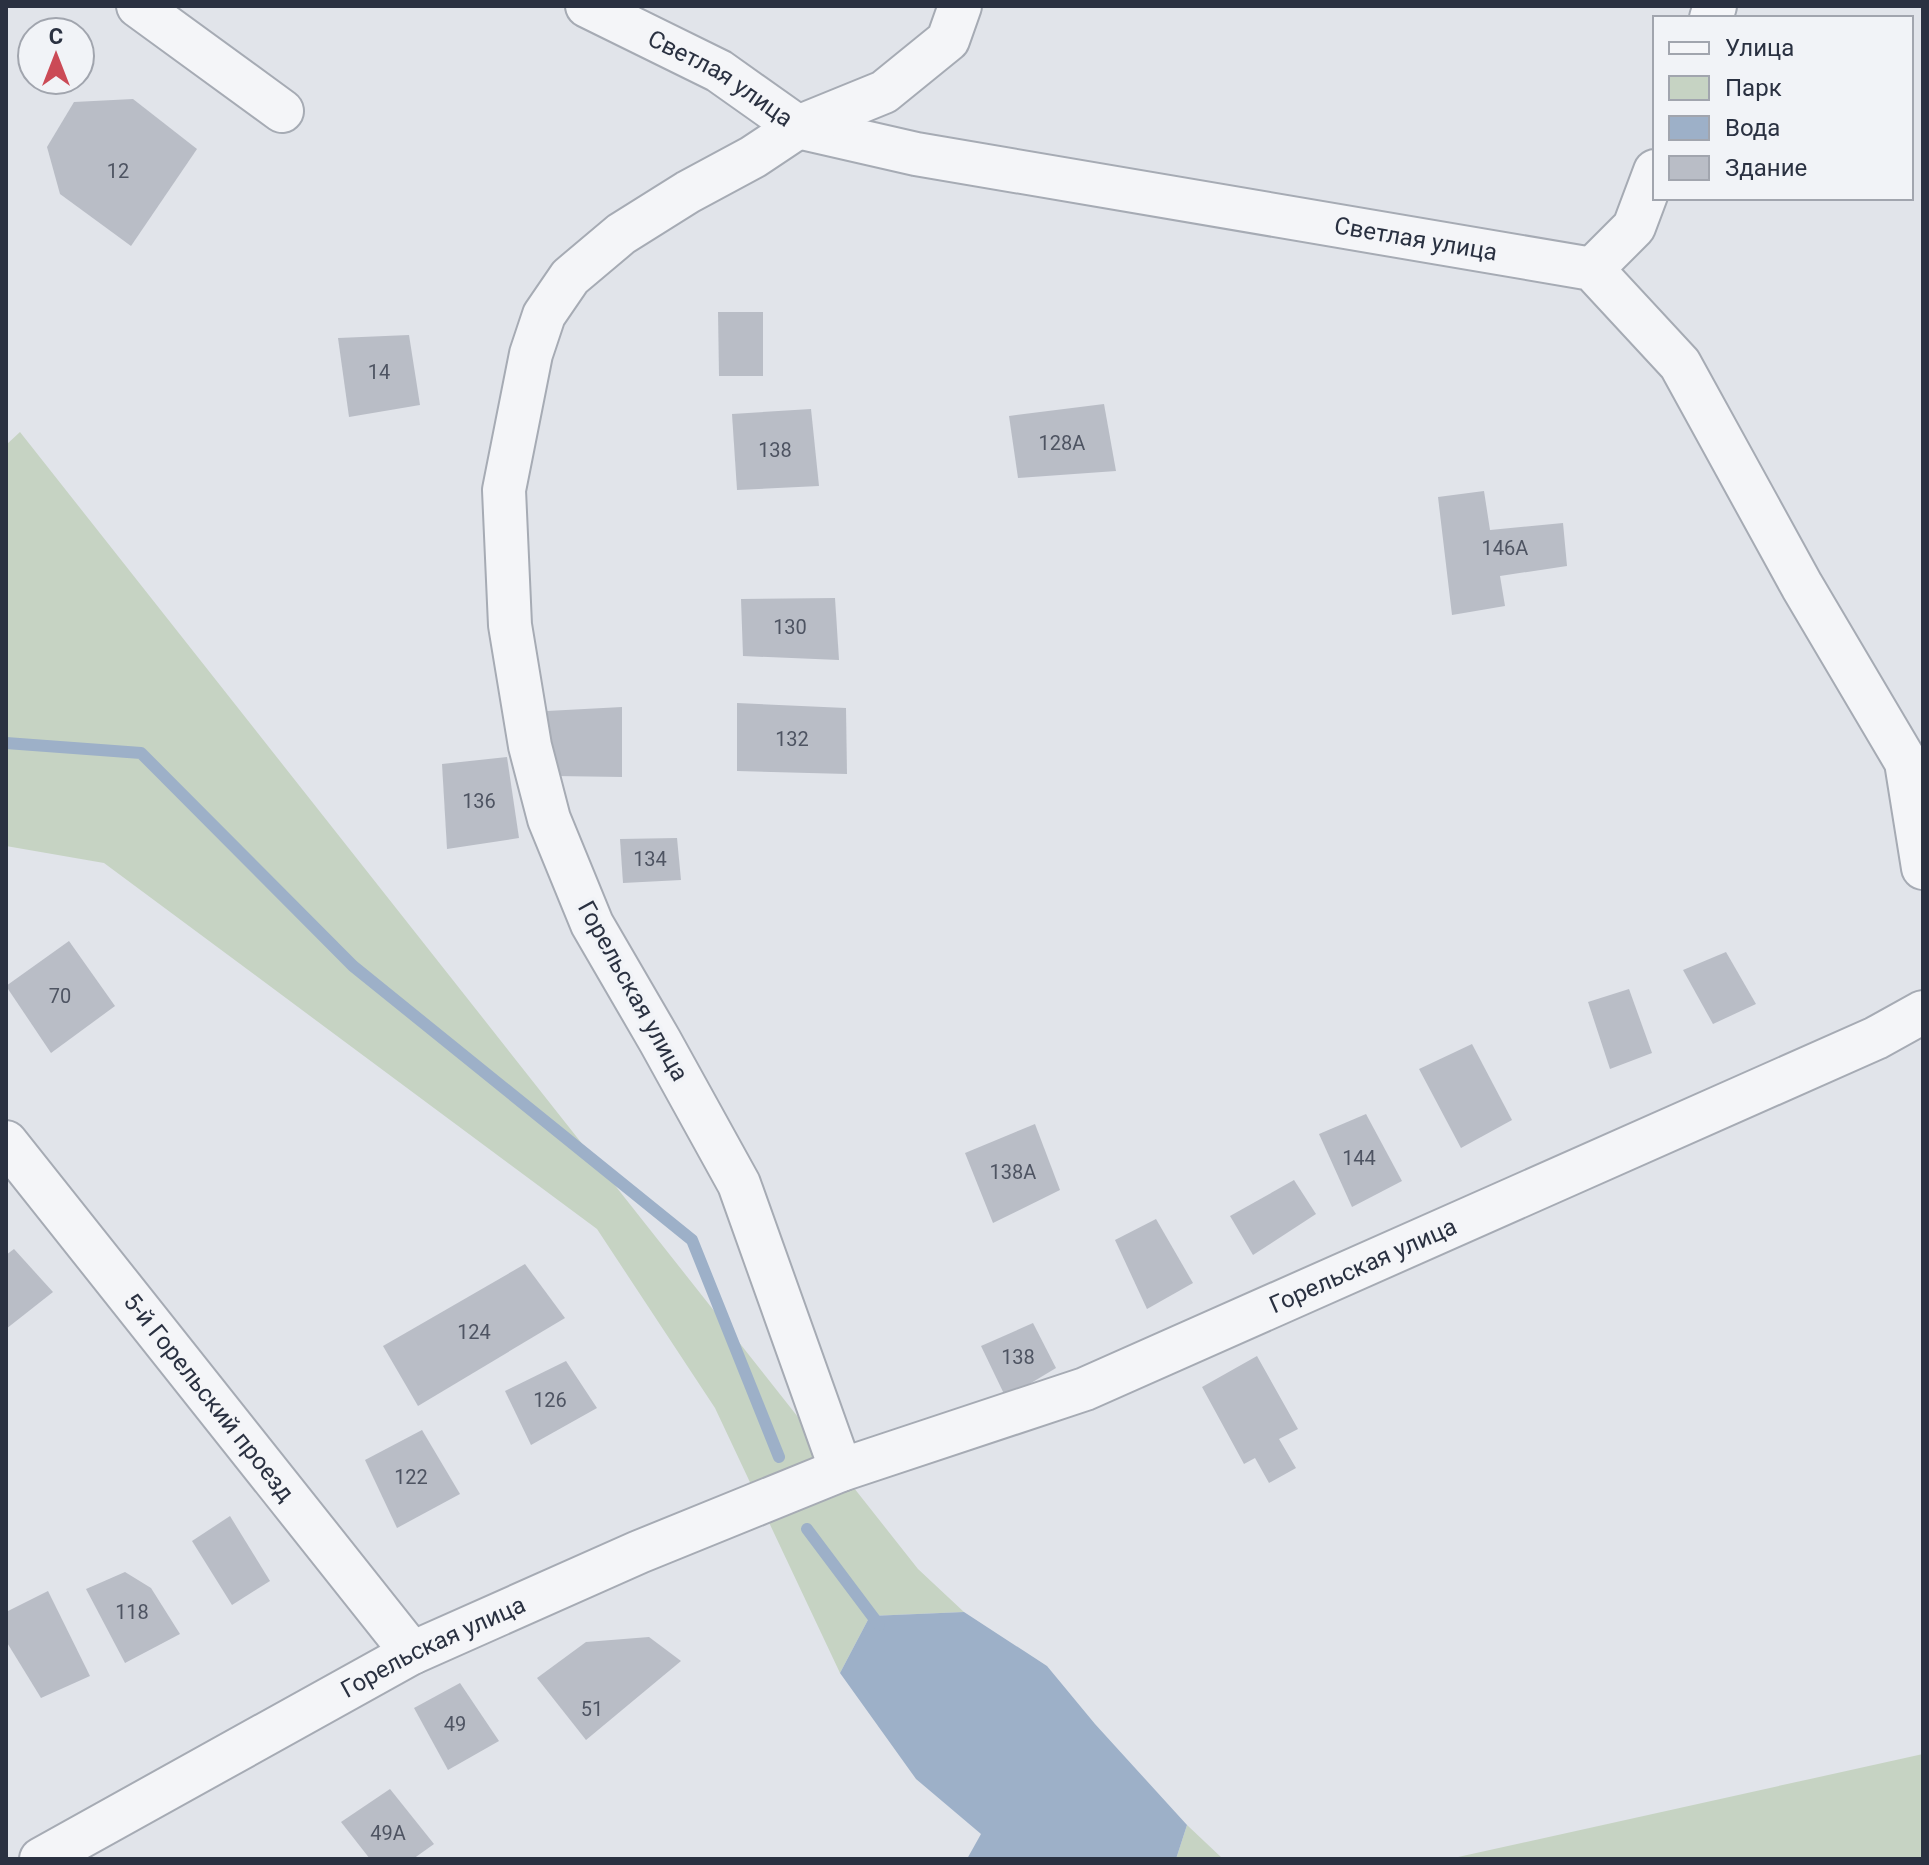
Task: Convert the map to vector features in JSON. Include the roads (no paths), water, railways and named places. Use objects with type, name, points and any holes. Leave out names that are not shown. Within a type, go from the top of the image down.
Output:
[{"type":"street","points":[[138,6],[282,111]]},
{"type":"street","name":"Светлая улица","points":[[587,6],[719,71],[798,127],[916,154],[1592,269]]},
{"type":"street","name":"Горельская улица","points":[[841,1470],[739,1184],[592,924],[549,819],[530,746],[510,625],[504,490],[531,354],[544,315],[570,277],[621,234],[798,127],[884,92],[948,40],[960,6]]},
{"type":"street","points":[[1653,176],[1634,227],[1592,269],[1680,364],[1802,586],[1906,762],[1923,868]]},
{"type":"street","name":"Горельская улица","points":[[41,1859],[412,1653],[639,1552],[841,1470],[1085,1389],[1876,1038],[1923,1012]]},
{"type":"street","name":"5-й Горельский проезд","points":[[6,1142],[412,1653]]},
{"type":"water","points":[[964,1612],[1047,1666],[1187,1825],[1176,1859],[967,1859],[981,1834],[916,1779],[840,1673],[870,1616]]},
{"type":"waterway","points":[[6,743],[141,753],[353,966],[692,1240],[779,1457]]},
{"type":"waterway","points":[[807,1529],[879,1625]]}]
